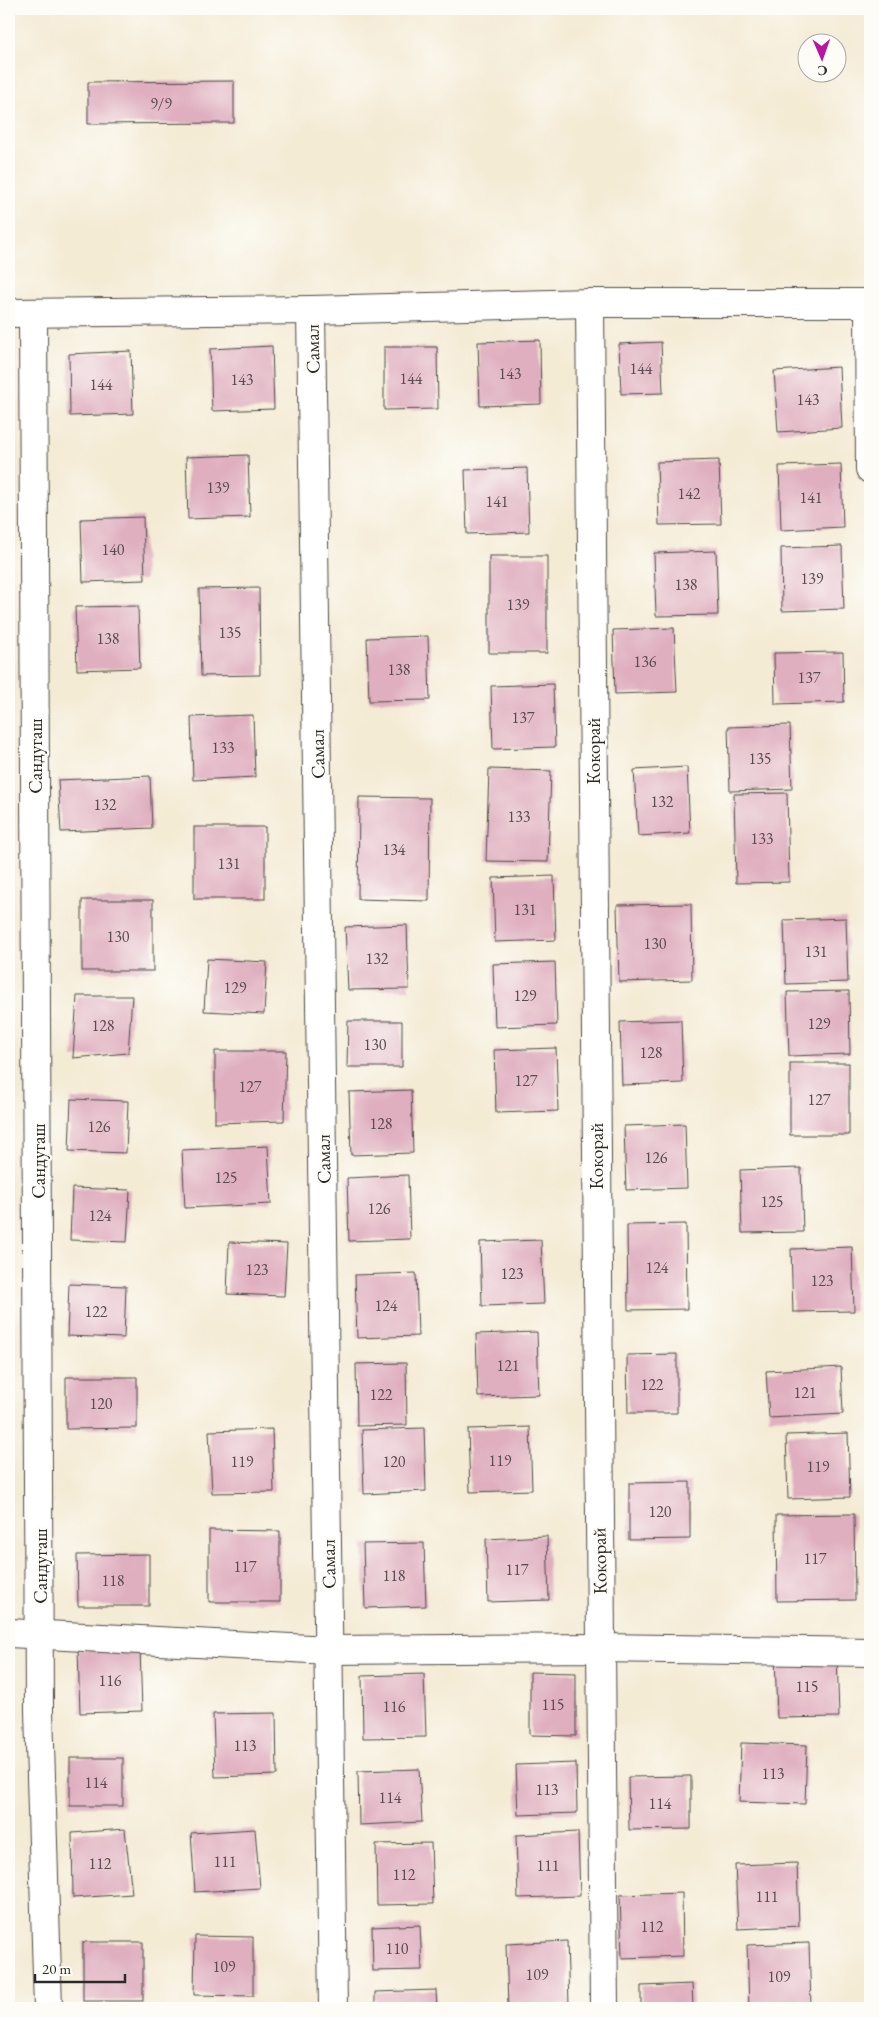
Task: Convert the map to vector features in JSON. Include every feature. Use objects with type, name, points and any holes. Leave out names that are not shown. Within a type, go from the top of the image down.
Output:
[{"type":"street","points":[[21,313],[311,310],[590,303],[869,303],[870,469]]},
{"type":"street","name":"Кокорай","points":[[590,303],[604,2008]]},
{"type":"street","name":"Самал","points":[[311,310],[333,2008]]},
{"type":"street","name":"Сандугаш","points":[[21,313],[40,1634],[39,1711],[48,2008]]},
{"type":"street","points":[[9,1634],[40,1634],[329,1650],[600,1648],[870,1652]]},
{"type":"building","points":[[234,81],[234,123],[88,124],[88,82]]},
{"type":"building","points":[[540,340],[541,404],[480,406],[478,342]]},
{"type":"building","points":[[661,342],[663,393],[621,394],[619,344]]},
{"type":"building","points":[[272,346],[274,409],[212,411],[210,349]]},
{"type":"building","points":[[384,347],[437,347],[438,409],[384,410]]},
{"type":"building","points":[[131,351],[133,414],[70,416],[69,354]]},
{"type":"building","points":[[839,367],[842,428],[778,432],[774,371]]},
{"type":"building","points":[[248,455],[250,517],[188,519],[186,457]]},
{"type":"building","points":[[719,460],[721,524],[659,525],[657,462]]},
{"type":"building","points":[[841,464],[843,527],[781,530],[779,466]]},
{"type":"building","points":[[527,468],[529,532],[467,534],[465,470]]},
{"type":"building","points":[[143,517],[145,580],[83,582],[81,519]]},
{"type":"building","points":[[842,546],[844,609],[782,611],[781,548]]},
{"type":"building","points":[[716,551],[718,615],[656,616],[654,553]]},
{"type":"building","points":[[489,556],[547,556],[547,653],[489,653]]},
{"type":"building","points":[[259,588],[260,675],[201,676],[199,589]]},
{"type":"building","points":[[138,606],[140,668],[77,670],[75,607]]},
{"type":"building","points":[[674,628],[677,692],[615,694],[613,630]]},
{"type":"building","points":[[428,636],[430,700],[369,701],[367,638]]},
{"type":"building","points":[[843,652],[844,702],[775,704],[774,653]]},
{"type":"building","points":[[553,684],[555,747],[493,749],[491,686]]},
{"type":"building","points":[[253,715],[255,777],[193,780],[191,717]]},
{"type":"building","points":[[790,725],[792,789],[730,791],[728,727]]},
{"type":"building","points":[[687,767],[690,833],[638,836],[634,770]]},
{"type":"building","points":[[489,769],[551,771],[548,862],[486,861]]},
{"type":"building","points":[[150,776],[152,828],[61,832],[58,780]]},
{"type":"building","points":[[787,793],[789,882],[736,883],[734,794]]},
{"type":"building","points":[[359,797],[430,798],[429,901],[358,899]]},
{"type":"building","points":[[194,827],[265,827],[265,899],[194,899]]},
{"type":"building","points":[[554,876],[556,940],[495,942],[493,878]]},
{"type":"building","points":[[82,900],[153,900],[153,971],[82,971]]},
{"type":"building","points":[[691,904],[692,980],[619,982],[617,905]]},
{"type":"building","points":[[846,918],[848,982],[786,984],[784,920]]},
{"type":"building","points":[[407,925],[409,989],[348,990],[345,927]]},
{"type":"building","points":[[207,959],[267,962],[264,1014],[204,1011]]},
{"type":"building","points":[[555,962],[557,1025],[495,1027],[493,964]]},
{"type":"building","points":[[849,991],[850,1054],[789,1056],[787,992]]},
{"type":"building","points":[[77,996],[132,996],[128,1053],[73,1058]]},
{"type":"building","points":[[681,1020],[683,1083],[622,1085],[620,1022]]},
{"type":"building","points":[[348,1021],[402,1021],[402,1067],[347,1067]]},
{"type":"building","points":[[556,1048],[558,1111],[496,1113],[494,1050]]},
{"type":"building","points":[[215,1051],[286,1051],[284,1121],[215,1123]]},
{"type":"building","points":[[790,1063],[849,1063],[849,1135],[790,1135]]},
{"type":"building","points":[[411,1090],[413,1153],[351,1155],[349,1092]]},
{"type":"building","points":[[71,1099],[128,1101],[126,1153],[69,1151]]},
{"type":"building","points":[[685,1124],[687,1188],[626,1190],[624,1126]]},
{"type":"building","points":[[268,1146],[271,1204],[185,1208],[182,1150]]},
{"type":"building","points":[[801,1168],[803,1232],[742,1233],[740,1170]]},
{"type":"building","points":[[408,1175],[410,1239],[349,1241],[347,1178]]},
{"type":"building","points":[[72,1188],[130,1190],[127,1242],[70,1240]]},
{"type":"building","points":[[686,1224],[687,1309],[628,1310],[627,1225]]},
{"type":"building","points":[[541,1240],[544,1304],[482,1306],[480,1242]]},
{"type":"building","points":[[229,1242],[287,1244],[284,1296],[227,1294]]},
{"type":"building","points":[[852,1247],[854,1311],[793,1312],[791,1249]]},
{"type":"building","points":[[416,1273],[418,1336],[357,1338],[355,1275]]},
{"type":"building","points":[[69,1284],[126,1286],[124,1338],[67,1336]]},
{"type":"building","points":[[537,1332],[539,1395],[478,1397],[476,1334]]},
{"type":"building","points":[[677,1354],[677,1413],[628,1413],[627,1355]]},
{"type":"building","points":[[406,1363],[407,1425],[357,1426],[356,1364]]},
{"type":"building","points":[[841,1367],[843,1414],[769,1418],[766,1371]]},
{"type":"building","points":[[66,1377],[137,1377],[137,1428],[66,1429]]},
{"type":"building","points":[[530,1427],[532,1490],[470,1492],[468,1429]]},
{"type":"building","points":[[424,1428],[426,1491],[364,1494],[362,1430]]},
{"type":"building","points":[[272,1429],[274,1492],[212,1493],[209,1431]]},
{"type":"building","points":[[848,1433],[850,1497],[788,1499],[786,1435]]},
{"type":"building","points":[[690,1482],[690,1539],[629,1540],[629,1483]]},
{"type":"building","points":[[854,1514],[855,1600],[777,1601],[776,1515]]},
{"type":"building","points":[[209,1530],[280,1531],[280,1602],[209,1602]]},
{"type":"building","points":[[547,1536],[549,1600],[488,1602],[486,1539]]},
{"type":"building","points":[[424,1543],[426,1606],[365,1608],[363,1544]]},
{"type":"building","points":[[149,1554],[149,1606],[78,1606],[77,1555]]},
{"type":"building","points":[[140,1648],[142,1711],[80,1713],[78,1650]]},
{"type":"building","points":[[837,1653],[839,1717],[777,1718],[775,1655]]},
{"type":"building","points":[[530,1672],[576,1673],[576,1736],[530,1735]]},
{"type":"building","points":[[424,1674],[426,1737],[363,1738],[362,1676]]},
{"type":"building","points":[[276,1713],[277,1775],[215,1777],[213,1714]]},
{"type":"building","points":[[741,1743],[807,1745],[805,1804],[739,1802]]},
{"type":"building","points":[[70,1758],[123,1758],[123,1806],[70,1806]]},
{"type":"building","points":[[576,1763],[577,1813],[518,1815],[516,1765]]},
{"type":"building","points":[[419,1769],[422,1822],[359,1825],[358,1771]]},
{"type":"building","points":[[691,1776],[691,1829],[629,1830],[628,1777]]},
{"type":"building","points":[[125,1829],[132,1894],[73,1898],[72,1833]]},
{"type":"building","points":[[255,1829],[260,1888],[195,1892],[191,1833]]},
{"type":"building","points":[[578,1832],[580,1896],[518,1898],[516,1835]]},
{"type":"building","points":[[431,1843],[433,1904],[377,1905],[376,1844]]},
{"type":"building","points":[[797,1863],[799,1926],[738,1929],[735,1865]]},
{"type":"building","points":[[682,1893],[683,1956],[622,1958],[620,1895]]},
{"type":"building","points":[[420,1925],[422,1970],[373,1971],[372,1927]]},
{"type":"building","points":[[195,1936],[253,1937],[253,1996],[194,1995]]},
{"type":"building","points":[[567,1941],[569,2005],[508,2007],[506,1944]]},
{"type":"building","points":[[83,1942],[143,1942],[143,2001],[83,2001]]},
{"type":"building","points":[[809,1943],[811,2007],[749,2008],[747,1945]]},
{"type":"building","points":[[692,1984],[693,2008],[641,2008],[641,1986]]},
{"type":"building","points":[[436,1990],[437,2008],[375,2008],[375,1992]]}]
